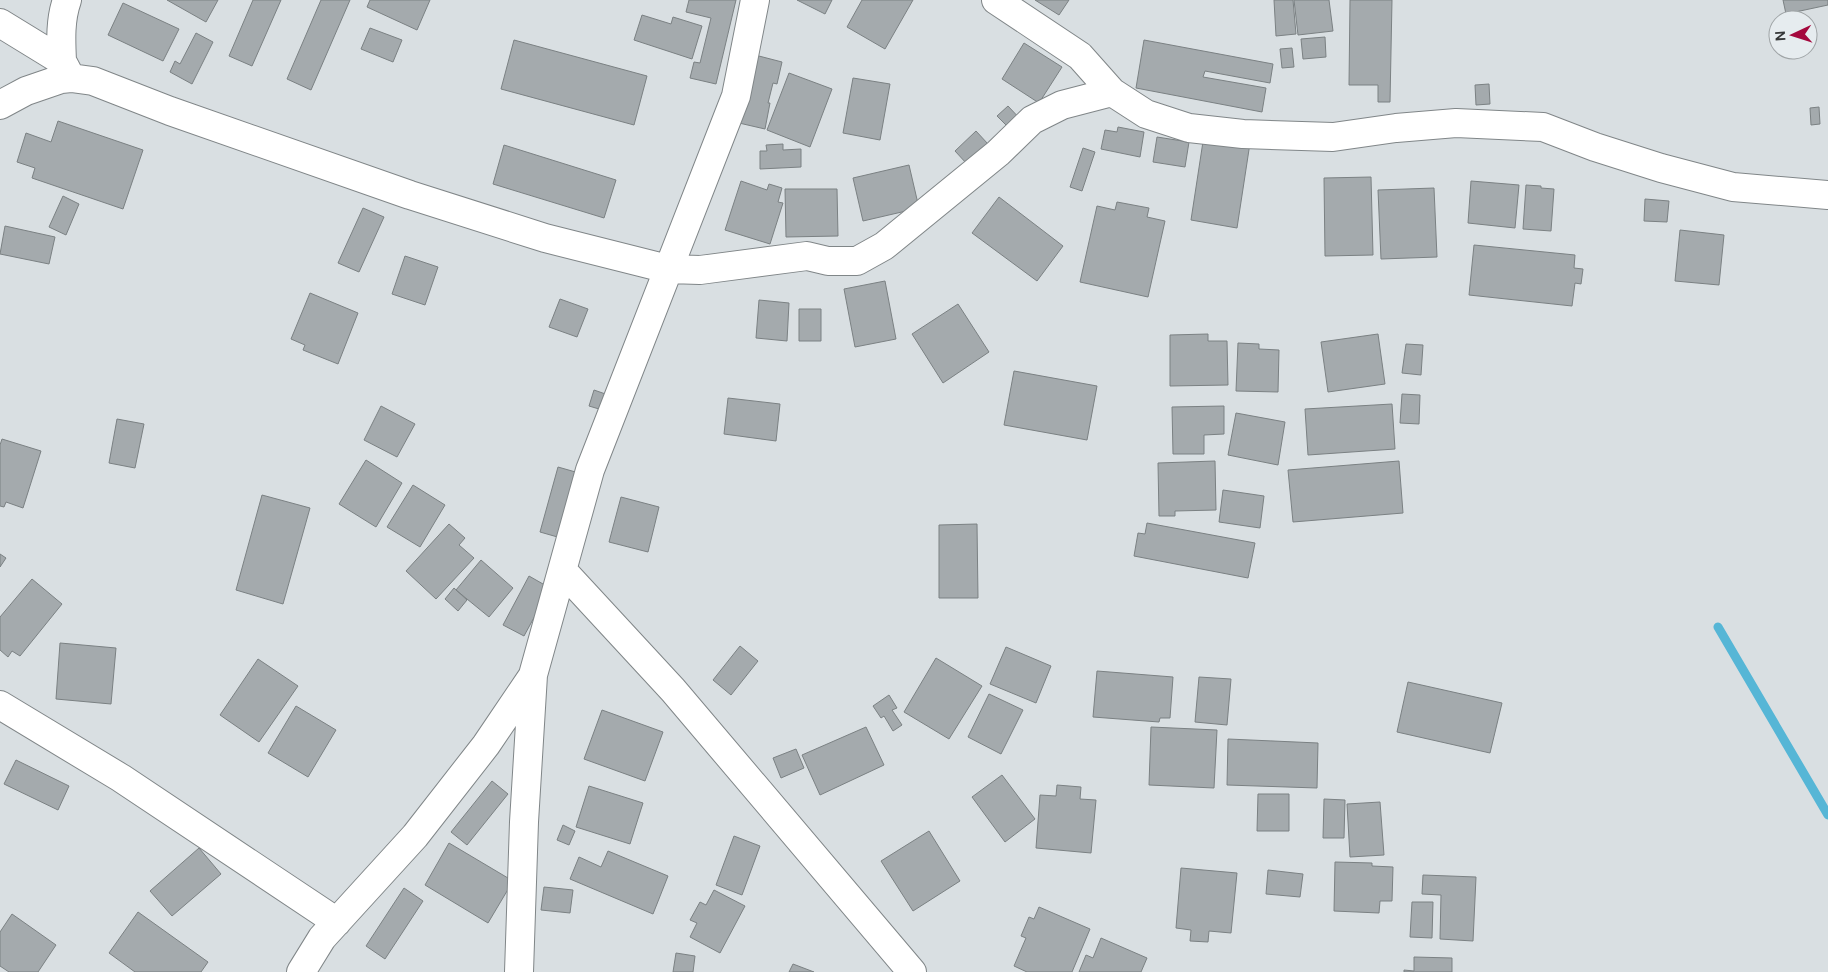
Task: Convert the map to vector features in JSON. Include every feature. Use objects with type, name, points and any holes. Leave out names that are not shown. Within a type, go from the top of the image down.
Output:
[{"type":"street","points":[[0,105],[26,91],[61,79],[66,69],[61,30],[64,8],[68,0]]},
{"type":"street","points":[[519,972],[524,822],[533,676],[590,470],[736,96],[754,0]]},
{"type":"street","points":[[996,0],[1080,56],[1112,92],[1146,114],[1189,128],[1243,134],[1333,137],[1396,128],[1456,123],[1542,127],[1661,168],[1733,187],[1828,195]]},
{"type":"street","points":[[0,23],[66,69],[170,111],[410,195],[545,238],[668,269],[700,270],[807,256],[828,261],[857,260],[884,246],[998,153],[1032,120],[1062,106],[1112,92]]},
{"type":"street","points":[[563,571],[673,690],[912,972]]},
{"type":"street","points":[[301,972],[322,938],[421,828],[486,745],[533,676]]},
{"type":"street","points":[[0,705],[120,778],[337,922]]},
{"type":"building","points":[[167,0],[218,0],[206,22]]},
{"type":"building","points":[[253,0],[281,0],[252,66],[229,56]]},
{"type":"building","points":[[321,0],[350,0],[311,90],[287,79]]},
{"type":"building","points":[[370,0],[430,0],[417,30],[367,7]]},
{"type":"building","points":[[689,0],[736,0],[716,84],[690,78],[694,62],[700,63],[711,18],[686,12]]},
{"type":"building","points":[[797,0],[832,0],[825,14]]},
{"type":"building","points":[[862,0],[913,0],[885,49],[847,27]]},
{"type":"building","points":[[1035,0],[1069,0],[1059,15]]},
{"type":"building","points":[[1274,0],[1293,0],[1296,34],[1276,36]]},
{"type":"building","points":[[1294,0],[1329,0],[1333,31],[1298,35]]},
{"type":"building","points":[[1350,0],[1392,0],[1390,102],[1378,102],[1378,85],[1349,85]]},
{"type":"building","points":[[1783,0],[1828,0],[1828,5],[1805,10],[1785,10]]},
{"type":"building","points":[[123,3],[179,29],[163,61],[108,35]]},
{"type":"building","points":[[642,15],[671,24],[673,17],[702,26],[692,59],[634,40]]},
{"type":"building","points":[[370,28],[402,40],[393,62],[361,49]]},
{"type":"building","points":[[196,33],[213,42],[192,84],[170,72],[175,61],[180,64]]},
{"type":"building","points":[[1325,37],[1326,57],[1303,59],[1301,39]]},
{"type":"building","points":[[514,40],[647,76],[634,125],[501,89]]},
{"type":"building","points":[[1144,40],[1273,64],[1270,83],[1205,71],[1203,77],[1266,88],[1262,112],[1136,88]]},
{"type":"building","points":[[1024,43],[1062,67],[1039,103],[1002,79]]},
{"type":"building","points":[[1292,48],[1294,67],[1282,68],[1280,49]]},
{"type":"building","points":[[755,55],[782,62],[777,84],[773,83],[765,129],[739,123]]},
{"type":"building","points":[[789,73],[832,89],[810,147],[767,130]]},
{"type":"building","points":[[853,78],[890,84],[880,140],[843,133]]},
{"type":"building","points":[[1489,84],[1490,104],[1476,105],[1475,85]]},
{"type":"building","points":[[1008,106],[1023,122],[1013,132],[997,116]]},
{"type":"building","points":[[1819,107],[1820,124],[1811,125],[1810,108]]},
{"type":"building","points":[[58,121],[143,150],[123,209],[32,178],[35,168],[17,162],[26,133],[51,142]]},
{"type":"building","points":[[1118,127],[1144,132],[1140,157],[1101,149],[1105,130],[1117,132]]},
{"type":"building","points":[[976,131],[988,144],[967,164],[955,151]]},
{"type":"building","points":[[1204,135],[1250,143],[1237,228],[1191,220]]},
{"type":"building","points":[[1157,137],[1189,142],[1185,167],[1153,162]]},
{"type":"building","points":[[783,144],[783,150],[801,149],[801,167],[760,169],[760,151],[767,151],[766,145]]},
{"type":"building","points":[[504,145],[616,180],[604,218],[493,184]]},
{"type":"building","points":[[1083,148],[1095,152],[1082,191],[1070,187]]},
{"type":"building","points":[[909,165],[919,208],[863,221],[853,178]]},
{"type":"building","points":[[1371,177],[1373,255],[1325,256],[1324,178]]},
{"type":"building","points":[[741,181],[767,190],[769,184],[782,188],[778,202],[783,203],[770,244],[725,230]]},
{"type":"building","points":[[1471,181],[1519,185],[1515,228],[1468,223]]},
{"type":"building","points":[[1526,185],[1554,189],[1551,231],[1523,229]]},
{"type":"building","points":[[1434,188],[1437,257],[1381,259],[1378,190]]},
{"type":"building","points":[[785,189],[837,189],[838,236],[786,237]]},
{"type":"building","points":[[63,196],[79,204],[66,235],[49,227]]},
{"type":"building","points":[[999,197],[1063,246],[1037,281],[972,233]]},
{"type":"building","points":[[1645,199],[1669,201],[1667,222],[1644,221]]},
{"type":"building","points":[[1117,202],[1149,208],[1147,217],[1165,221],[1148,297],[1080,282],[1097,206],[1115,210]]},
{"type":"building","points":[[363,208],[384,217],[359,272],[338,263]]},
{"type":"building","points":[[5,226],[55,237],[49,264],[0,254]]},
{"type":"building","points":[[1680,230],[1724,235],[1719,285],[1675,281]]},
{"type":"building","points":[[1474,245],[1575,255],[1574,268],[1583,269],[1581,284],[1575,283],[1572,306],[1469,295]]},
{"type":"building","points":[[405,256],[438,267],[425,305],[392,294]]},
{"type":"building","points":[[885,281],[896,339],[855,347],[844,289]]},
{"type":"building","points":[[310,293],[358,313],[338,364],[303,350],[305,345],[291,339]]},
{"type":"building","points":[[560,299],[588,309],[577,337],[549,327]]},
{"type":"building","points":[[759,300],[789,303],[787,341],[756,338]]},
{"type":"building","points":[[958,304],[989,352],[943,383],[912,334]]},
{"type":"building","points":[[799,309],[821,309],[821,341],[799,341]]},
{"type":"building","points":[[1208,334],[1208,341],[1227,341],[1228,385],[1170,386],[1170,335]]},
{"type":"building","points":[[1378,334],[1385,384],[1328,392],[1321,342]]},
{"type":"building","points":[[1238,343],[1259,344],[1259,349],[1279,350],[1278,392],[1236,391]]},
{"type":"building","points":[[1406,344],[1423,345],[1421,375],[1402,373]]},
{"type":"building","points":[[1014,371],[1097,386],[1087,440],[1004,425]]},
{"type":"building","points":[[594,390],[614,397],[609,412],[589,406]]},
{"type":"building","points":[[1402,394],[1420,395],[1419,424],[1400,423]]},
{"type":"building","points":[[728,398],[780,404],[776,441],[724,434]]},
{"type":"building","points":[[1392,404],[1395,449],[1308,455],[1305,409]]},
{"type":"building","points":[[381,406],[415,424],[397,457],[364,440]]},
{"type":"building","points":[[1224,406],[1224,434],[1204,435],[1204,454],[1173,454],[1172,407]]},
{"type":"building","points":[[1236,413],[1285,422],[1278,465],[1228,455]]},
{"type":"building","points":[[117,419],[144,424],[135,468],[109,463]]},
{"type":"building","points":[[2,439],[41,451],[23,508],[6,502],[4,507],[0,506],[0,445]]},
{"type":"building","points":[[366,460],[402,483],[376,527],[339,504]]},
{"type":"building","points":[[1215,461],[1216,510],[1175,511],[1175,516],[1159,516],[1158,463]]},
{"type":"building","points":[[1399,461],[1403,513],[1293,522],[1288,470]]},
{"type":"building","points":[[558,467],[579,473],[561,538],[540,532]]},
{"type":"building","points":[[413,485],[445,505],[420,547],[387,527]]},
{"type":"building","points":[[1223,490],[1264,496],[1260,528],[1219,522]]},
{"type":"building","points":[[262,495],[310,508],[283,604],[236,590]]},
{"type":"building","points":[[621,497],[659,507],[648,552],[609,542]]},
{"type":"building","points":[[1147,523],[1255,543],[1248,578],[1134,556],[1138,533],[1145,534]]},
{"type":"building","points":[[449,524],[465,538],[459,545],[474,558],[436,599],[406,571]]},
{"type":"building","points":[[977,524],[978,598],[939,598],[939,525]]},
{"type":"building","points":[[0,554],[6,558],[0,567]]},
{"type":"building","points":[[481,560],[513,588],[489,617],[456,590]]},
{"type":"building","points":[[529,576],[550,588],[524,636],[503,625]]},
{"type":"building","points":[[32,579],[62,604],[20,656],[12,651],[8,657],[0,650],[0,617]]},
{"type":"building","points":[[454,588],[467,600],[458,611],[445,599]]},
{"type":"building","points":[[60,643],[116,648],[111,704],[56,699]]},
{"type":"building","points":[[740,646],[758,661],[731,695],[713,680]]},
{"type":"building","points":[[1006,647],[1051,666],[1036,703],[990,684]]},
{"type":"building","points":[[936,658],[982,686],[949,739],[904,712]]},
{"type":"building","points":[[258,659],[298,686],[259,742],[220,715]]},
{"type":"building","points":[[1097,671],[1173,677],[1170,718],[1160,718],[1159,722],[1093,717]]},
{"type":"building","points":[[1199,677],[1231,679],[1227,725],[1195,722]]},
{"type":"building","points":[[1408,682],[1502,703],[1490,753],[1397,732]]},
{"type":"building","points":[[989,694],[1023,710],[1001,754],[968,737]]},
{"type":"building","points":[[889,695],[897,708],[892,710],[902,725],[893,731],[884,716],[881,718],[873,706]]},
{"type":"building","points":[[296,706],[336,730],[308,777],[268,753]]},
{"type":"building","points":[[602,710],[663,732],[645,781],[584,759]]},
{"type":"building","points":[[866,727],[884,765],[820,795],[802,755]]},
{"type":"building","points":[[1151,727],[1217,730],[1214,788],[1149,785]]},
{"type":"building","points":[[1228,739],[1318,743],[1317,788],[1227,785]]},
{"type":"building","points":[[796,749],[804,768],[781,778],[773,758]]},
{"type":"building","points":[[16,760],[69,786],[58,810],[4,784]]},
{"type":"building","points":[[1002,775],[1035,819],[1005,842],[972,797]]},
{"type":"building","points":[[492,781],[508,794],[467,845],[451,832]]},
{"type":"building","points":[[1057,785],[1081,787],[1080,799],[1096,800],[1091,853],[1036,848],[1040,795],[1056,796]]},
{"type":"building","points":[[589,786],[643,803],[630,844],[576,827]]},
{"type":"building","points":[[1258,794],[1289,794],[1289,831],[1257,831]]},
{"type":"building","points":[[1324,799],[1345,800],[1344,838],[1323,838]]},
{"type":"building","points":[[1380,802],[1384,855],[1350,857],[1347,804]]},
{"type":"building","points":[[563,825],[575,831],[569,845],[557,840]]},
{"type":"building","points":[[929,831],[960,881],[913,911],[881,861]]},
{"type":"building","points":[[734,836],[760,846],[742,895],[716,885]]},
{"type":"building","points":[[449,843],[513,881],[488,923],[425,885]]},
{"type":"building","points":[[199,848],[221,874],[172,916],[150,891]]},
{"type":"building","points":[[608,851],[668,876],[653,914],[570,879],[579,857],[601,867]]},
{"type":"building","points":[[1335,862],[1372,863],[1372,866],[1393,867],[1392,901],[1380,901],[1379,913],[1334,911]]},
{"type":"building","points":[[1181,868],[1237,873],[1231,933],[1209,931],[1208,942],[1190,941],[1191,930],[1176,928]]},
{"type":"building","points":[[1268,870],[1303,874],[1300,897],[1266,894]]},
{"type":"building","points":[[1423,875],[1476,877],[1473,941],[1440,939],[1441,895],[1422,894]]},
{"type":"building","points":[[544,887],[573,890],[570,913],[541,910]]},
{"type":"building","points":[[404,888],[423,901],[385,959],[366,946]]},
{"type":"building","points":[[714,890],[745,906],[720,953],[690,937],[697,923],[690,920],[700,902],[706,905]]},
{"type":"building","points":[[1412,902],[1433,902],[1432,938],[1410,937]]},
{"type":"building","points":[[1039,907],[1090,929],[1072,972],[1027,972],[1014,966],[1026,938],[1021,936],[1029,917],[1034,919]]},
{"type":"building","points":[[138,912],[208,962],[201,972],[135,972],[109,953]]},
{"type":"building","points":[[12,914],[56,945],[38,972],[9,972],[0,966],[0,932]]},
{"type":"building","points":[[1101,938],[1147,958],[1141,972],[1079,972],[1086,955],[1093,958]]},
{"type":"building","points":[[676,953],[695,956],[693,972],[673,972]]},
{"type":"building","points":[[1414,957],[1452,958],[1452,972],[1404,972],[1404,970],[1414,971]]},
{"type":"building","points":[[793,964],[814,972],[789,972]]},
{"type":"waterway","points":[[1718,627],[1828,815]]}]
